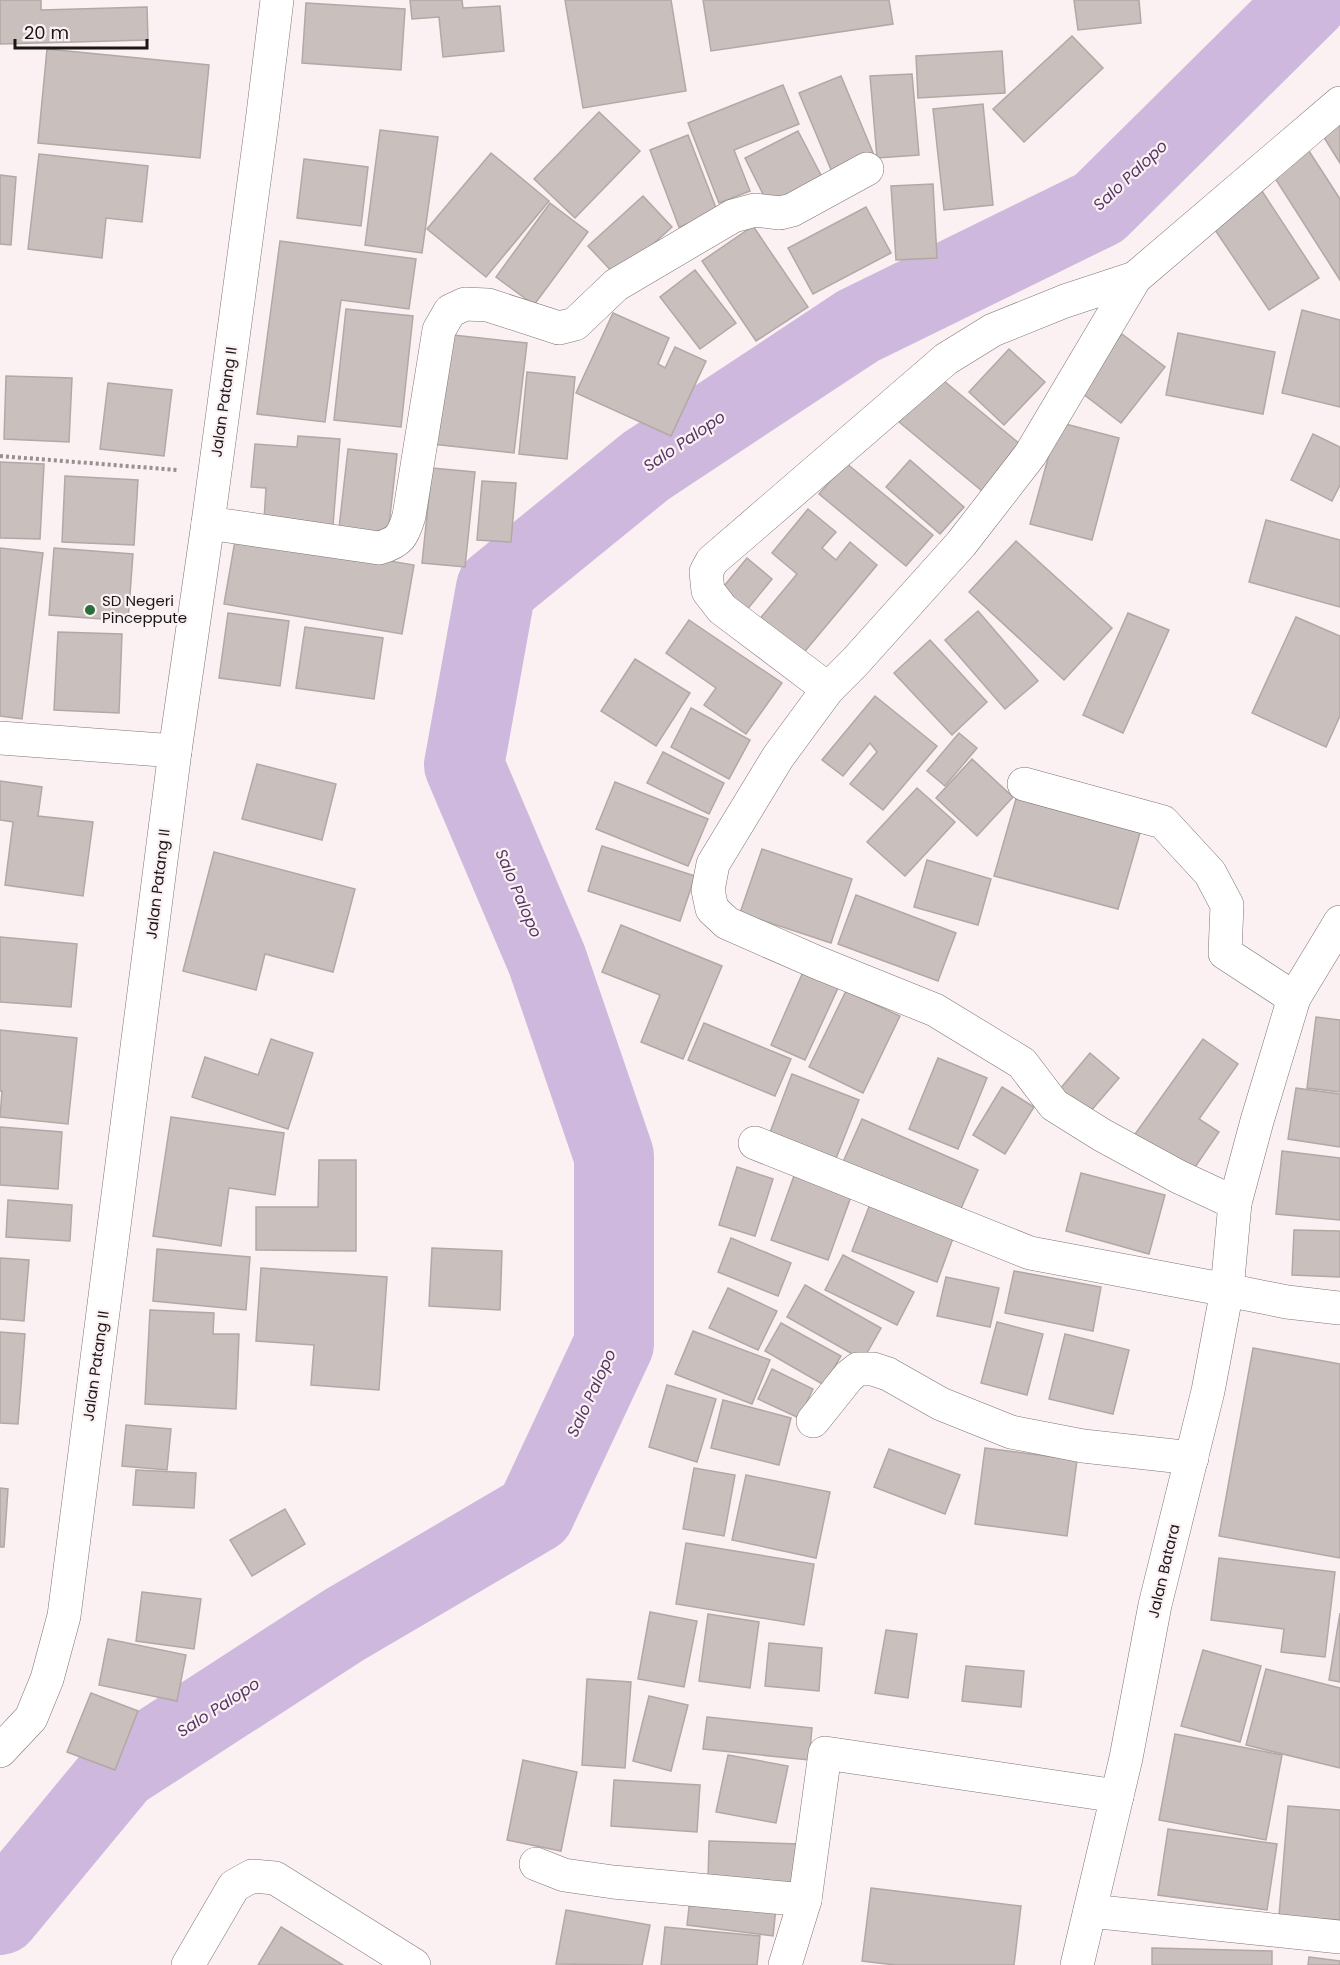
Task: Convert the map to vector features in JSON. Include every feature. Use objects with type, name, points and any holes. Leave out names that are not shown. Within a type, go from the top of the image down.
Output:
[{"type":"street","name":"Jalan Patang II","points":[[0,1751],[31,1718],[47,1679],[64,1616],[175,752],[261,134],[277,0]]},
{"type":"street","points":[[1235,1203],[1160,1167],[1054,1105],[1022,1063],[935,1010],[727,923],[712,909],[708,890],[713,864],[778,757],[828,689],[961,544],[1030,455],[1136,278],[1340,103]]},
{"type":"street","points":[[208,523],[379,548],[393,544],[404,534],[409,516],[438,330],[450,311],[465,304],[488,305],[559,328],[575,324],[616,285],[733,216],[755,210],[780,213],[792,210],[867,169]]},
{"type":"street","points":[[828,689],[722,609],[708,591],[706,572],[712,561],[946,360],[993,330],[1065,301],[1136,278]]},
{"type":"street","points":[[0,738],[175,752]]},
{"type":"street","points":[[1024,784],[1163,822],[1210,873],[1227,905],[1225,953],[1294,998]]},
{"type":"street","name":"Jalan Batara","points":[[1077,1965],[1117,1796],[1155,1605],[1208,1391],[1227,1290],[1235,1203],[1294,998],[1340,922]]},
{"type":"street","points":[[755,1143],[1030,1253],[1287,1302],[1340,1308]]},
{"type":"street","points":[[813,1420],[849,1376],[858,1369],[873,1369],[888,1374],[941,1404],[1011,1432],[1083,1446],[1192,1458]]},
{"type":"street","points":[[784,1965],[805,1900],[825,1753],[1117,1796]]},
{"type":"street","points":[[536,1864],[564,1875],[614,1882],[805,1900]]},
{"type":"street","points":[[188,1965],[234,1886],[252,1876],[275,1878],[414,1965]]},
{"type":"street","points":[[1090,1911],[1340,1937]]},
{"type":"path","points":[[0,456],[214,473]]},
{"type":"building","points":[[0,0],[41,0],[41,10],[147,7],[148,40],[0,44]]},
{"type":"building","points":[[410,0],[462,0],[463,8],[500,6],[504,51],[443,57],[439,17],[412,19]]},
{"type":"building","points":[[565,0],[671,0],[686,91],[583,108]]},
{"type":"building","points":[[703,0],[889,0],[893,24],[711,51]]},
{"type":"building","points":[[1074,0],[1139,0],[1141,23],[1078,30]]},
{"type":"building","points":[[306,3],[405,9],[401,70],[302,63]]},
{"type":"building","points":[[1072,36],[1103,68],[1024,142],[993,109]]},
{"type":"building","points":[[47,49],[209,65],[200,158],[38,143]]},
{"type":"building","points":[[1002,51],[1005,93],[918,98],[916,56]]},
{"type":"building","points":[[912,74],[919,155],[877,158],[870,76]]},
{"type":"building","points":[[841,76],[874,155],[832,172],[799,93]]},
{"type":"building","points":[[783,85],[799,124],[734,150],[750,191],[719,203],[688,123]]},
{"type":"building","points":[[983,104],[993,205],[944,210],[933,109]]},
{"type":"building","points":[[599,112],[640,151],[575,218],[534,179]]},
{"type":"building","points":[[1340,114],[1340,163],[1318,128]]},
{"type":"building","points":[[380,130],[438,137],[422,253],[365,245]]},
{"type":"building","points":[[798,131],[823,179],[769,206],[745,158]]},
{"type":"building","points":[[688,135],[718,213],[679,227],[650,150]]},
{"type":"building","points":[[1307,148],[1340,199],[1340,280],[1271,172]]},
{"type":"building","points":[[491,153],[549,201],[486,277],[427,229]]},
{"type":"building","points":[[39,154],[148,166],[142,222],[106,218],[102,258],[28,249]]},
{"type":"building","points":[[304,159],[368,167],[361,226],[297,218]]},
{"type":"building","points":[[0,175],[16,177],[11,245],[0,244]]},
{"type":"building","points":[[933,184],[937,258],[896,260],[891,186]]},
{"type":"building","points":[[1260,188],[1319,278],[1269,310],[1209,221]]},
{"type":"building","points":[[643,196],[672,227],[617,277],[588,246]]},
{"type":"building","points":[[550,203],[588,232],[534,305],[496,277]]},
{"type":"building","points":[[866,207],[891,253],[813,294],[788,248]]},
{"type":"building","points":[[753,226],[808,307],[756,341],[702,261]]},
{"type":"building","points":[[280,241],[416,259],[409,309],[341,300],[325,422],[257,414]]},
{"type":"building","points":[[695,270],[736,323],[700,349],[660,297]]},
{"type":"building","points":[[346,309],[413,316],[401,427],[334,420]]},
{"type":"building","points":[[1302,310],[1340,320],[1340,407],[1282,393]]},
{"type":"building","points":[[613,313],[669,338],[658,364],[665,368],[675,347],[706,361],[671,436],[576,393]]},
{"type":"building","points":[[1178,333],[1275,352],[1263,414],[1166,395]]},
{"type":"building","points":[[444,334],[527,343],[514,453],[432,444]]},
{"type":"building","points":[[1122,334],[1165,367],[1121,423],[1078,390]]},
{"type":"building","points":[[1009,349],[1045,382],[1004,425],[969,392]]},
{"type":"building","points":[[527,372],[575,377],[567,459],[519,454]]},
{"type":"building","points":[[6,376],[72,378],[69,442],[4,439]]},
{"type":"building","points":[[938,376],[1026,449],[988,496],[899,422]]},
{"type":"building","points":[[108,383],[172,390],[164,456],[100,449]]},
{"type":"building","points":[[1058,422],[1119,438],[1092,540],[1030,524]]},
{"type":"building","points":[[1313,434],[1340,447],[1340,485],[1332,501],[1291,480]]},
{"type":"building","points":[[298,436],[340,439],[333,525],[264,520],[266,488],[251,487],[255,444],[297,447]]},
{"type":"building","points":[[348,449],[397,454],[388,534],[339,528]]},
{"type":"building","points":[[910,460],[964,507],[940,534],[886,487]]},
{"type":"building","points":[[0,462],[44,464],[40,539],[0,538]]},
{"type":"building","points":[[846,463],[933,535],[906,566],[819,494]]},
{"type":"building","points":[[432,468],[475,472],[465,567],[422,563]]},
{"type":"building","points":[[65,476],[138,480],[134,545],[62,542]]},
{"type":"building","points":[[482,481],[516,483],[511,542],[477,540]]},
{"type":"building","points":[[808,509],[836,532],[822,548],[836,560],[850,542],[877,565],[801,656],[758,621],[797,574],[772,553]]},
{"type":"building","points":[[1266,520],[1340,540],[1340,607],[1249,582]]},
{"type":"building","points":[[236,535],[414,565],[402,634],[224,604]]},
{"type":"building","points":[[1016,541],[1112,628],[1064,680],[969,592]]},
{"type":"building","points":[[0,548],[43,553],[22,719],[0,716]]},
{"type":"building","points":[[54,548],[133,554],[128,621],[49,615]]},
{"type":"building","points":[[747,558],[772,579],[746,611],[720,591]]},
{"type":"building","points":[[978,611],[1038,681],[1005,709],[945,640]]},
{"type":"building","points":[[228,613],[289,621],[280,686],[219,678]]},
{"type":"building","points":[[1128,613],[1169,630],[1123,733],[1083,715]]},
{"type":"building","points":[[1296,617],[1340,636],[1340,716],[1326,747],[1252,713]]},
{"type":"building","points":[[689,620],[782,683],[746,734],[704,705],[716,688],[666,653]]},
{"type":"building","points":[[305,627],[383,638],[374,699],[296,688]]},
{"type":"building","points":[[58,632],[122,634],[119,713],[54,710]]},
{"type":"building","points":[[930,640],[987,702],[952,735],[894,673]]},
{"type":"building","points":[[635,659],[690,693],[656,746],[601,711]]},
{"type":"building","points":[[875,696],[937,746],[883,810],[850,784],[877,752],[870,743],[843,776],[822,760]]},
{"type":"building","points":[[691,708],[750,740],[729,779],[671,747]]},
{"type":"building","points":[[959,733],[977,748],[945,786],[927,771]]},
{"type":"building","points":[[663,752],[724,783],[709,814],[647,783]]},
{"type":"building","points":[[972,759],[1013,797],[977,836],[936,798]]},
{"type":"building","points":[[257,764],[336,784],[322,840],[242,819]]},
{"type":"building","points":[[0,781],[42,787],[38,816],[93,822],[83,896],[5,885],[13,822],[0,820]]},
{"type":"building","points":[[615,782],[708,819],[688,866],[596,829]]},
{"type":"building","points":[[917,788],[955,822],[905,876],[867,842]]},
{"type":"building","points":[[1016,799],[1140,833],[1118,909],[994,876]]},
{"type":"building","points":[[602,846],[695,876],[680,921],[588,891]]},
{"type":"building","points":[[762,849],[852,879],[831,943],[740,913]]},
{"type":"building","points":[[214,852],[355,889],[333,972],[265,954],[256,990],[183,971]]},
{"type":"building","points":[[927,860],[991,879],[978,925],[914,907]]},
{"type":"building","points":[[856,895],[956,933],[938,981],[838,944]]},
{"type":"building","points":[[621,925],[722,966],[683,1059],[641,1042],[660,995],[602,972]]},
{"type":"building","points":[[0,937],[77,944],[71,1007],[0,1002]]},
{"type":"building","points":[[803,972],[838,988],[805,1060],[771,1045]]},
{"type":"building","points":[[846,991],[900,1016],[863,1093],[809,1067]]},
{"type":"building","points":[[1316,1017],[1340,1020],[1340,1092],[1307,1088]]},
{"type":"building","points":[[704,1023],[791,1059],[775,1096],[688,1060]]},
{"type":"building","points":[[0,1030],[77,1038],[68,1124],[0,1117],[2,1091],[0,1091]]},
{"type":"building","points":[[271,1039],[313,1053],[288,1129],[192,1097],[205,1057],[258,1075]]},
{"type":"building","points":[[1203,1039],[1238,1064],[1199,1119],[1219,1132],[1189,1176],[1133,1137]]},
{"type":"building","points":[[1090,1053],[1119,1078],[1084,1119],[1055,1095]]},
{"type":"building","points":[[938,1058],[987,1078],[958,1149],[909,1129]]},
{"type":"building","points":[[792,1074],[859,1100],[835,1161],[769,1135]]},
{"type":"building","points":[[1002,1087],[1034,1107],[1005,1154],[973,1135]]},
{"type":"building","points":[[1296,1088],[1340,1094],[1340,1147],[1288,1139]]},
{"type":"building","points":[[171,1117],[284,1133],[275,1195],[229,1188],[221,1246],[153,1236]]},
{"type":"building","points":[[862,1119],[978,1170],[959,1213],[843,1162]]},
{"type":"building","points":[[0,1127],[62,1132],[58,1189],[0,1185]]},
{"type":"building","points":[[1282,1151],[1340,1158],[1340,1220],[1276,1214]]},
{"type":"building","points":[[319,1160],[356,1160],[356,1251],[256,1250],[256,1207],[318,1207]]},
{"type":"building","points":[[737,1167],[773,1179],[755,1236],[719,1225]]},
{"type":"building","points":[[795,1173],[852,1194],[828,1260],[771,1240]]},
{"type":"building","points":[[1081,1173],[1165,1195],[1149,1254],[1066,1231]]},
{"type":"building","points":[[872,1199],[956,1230],[937,1282],[852,1251]]},
{"type":"building","points":[[8,1200],[72,1205],[70,1241],[6,1237]]},
{"type":"building","points":[[1294,1230],[1340,1231],[1340,1277],[1292,1275]]},
{"type":"building","points":[[731,1238],[791,1263],[778,1296],[718,1272]]},
{"type":"building","points":[[432,1248],[502,1251],[500,1310],[429,1306]]},
{"type":"building","points":[[157,1249],[250,1257],[246,1310],[153,1301]]},
{"type":"building","points":[[843,1255],[914,1292],[897,1325],[825,1290]]},
{"type":"building","points":[[0,1258],[29,1260],[24,1321],[0,1319]]},
{"type":"building","points":[[261,1268],[387,1277],[379,1390],[311,1385],[314,1345],[256,1341]]},
{"type":"building","points":[[1014,1271],[1101,1287],[1093,1331],[1005,1313]]},
{"type":"building","points":[[946,1277],[999,1288],[990,1327],[937,1316]]},
{"type":"building","points":[[805,1285],[881,1328],[863,1360],[787,1317]]},
{"type":"building","points":[[728,1288],[777,1311],[758,1350],[709,1328]]},
{"type":"building","points":[[150,1310],[214,1313],[213,1334],[239,1334],[236,1409],[145,1404]]},
{"type":"building","points":[[997,1322],[1043,1334],[1027,1395],[981,1383]]},
{"type":"building","points":[[781,1323],[841,1356],[824,1385],[765,1351]]},
{"type":"building","points":[[693,1331],[770,1360],[752,1404],[675,1374]]},
{"type":"building","points":[[0,1332],[25,1334],[18,1424],[0,1423]]},
{"type":"building","points":[[1065,1334],[1129,1350],[1113,1414],[1049,1399]]},
{"type":"building","points":[[1253,1348],[1340,1364],[1340,1558],[1219,1536]]},
{"type":"building","points":[[772,1369],[813,1389],[799,1418],[758,1399]]},
{"type":"building","points":[[667,1385],[716,1399],[697,1462],[649,1447]]},
{"type":"building","points":[[723,1400],[791,1418],[779,1465],[711,1448]]},
{"type":"building","points":[[126,1425],[171,1429],[167,1470],[122,1466]]},
{"type":"building","points":[[985,1448],[1077,1460],[1067,1536],[975,1524]]},
{"type":"building","points":[[889,1449],[960,1475],[945,1514],[874,1487]]},
{"type":"building","points":[[694,1468],[735,1475],[724,1536],[683,1529]]},
{"type":"building","points":[[136,1470],[196,1473],[194,1508],[133,1505]]},
{"type":"building","points":[[746,1475],[830,1492],[816,1558],[732,1540]]},
{"type":"building","points":[[0,1488],[8,1489],[4,1547],[0,1547]]},
{"type":"building","points":[[285,1509],[305,1544],[252,1576],[230,1540]]},
{"type":"building","points":[[686,1543],[814,1564],[804,1625],[676,1604]]},
{"type":"building","points":[[1219,1558],[1335,1572],[1325,1657],[1281,1652],[1284,1629],[1211,1620]]},
{"type":"building","points":[[142,1592],[201,1599],[194,1649],[136,1641]]},
{"type":"building","points":[[650,1612],[697,1621],[684,1687],[638,1679]]},
{"type":"building","points":[[1340,1613],[1340,1682],[1329,1680]]},
{"type":"building","points":[[708,1614],[759,1622],[750,1688],[699,1681]]},
{"type":"building","points":[[886,1630],[917,1634],[908,1698],[875,1693]]},
{"type":"building","points":[[108,1639],[186,1655],[177,1701],[99,1685]]},
{"type":"building","points":[[769,1643],[822,1648],[819,1691],[765,1686]]},
{"type":"building","points":[[1203,1650],[1261,1666],[1240,1742],[1181,1726]]},
{"type":"building","points":[[966,1666],[1024,1671],[1021,1707],[962,1701]]},
{"type":"building","points":[[1266,1669],[1340,1688],[1340,1768],[1246,1745]]},
{"type":"building","points":[[587,1679],[631,1682],[625,1768],[582,1765]]},
{"type":"building","points":[[91,1693],[138,1711],[115,1770],[67,1752]]},
{"type":"building","points":[[649,1696],[688,1705],[671,1771],[633,1761]]},
{"type":"building","points":[[707,1717],[812,1728],[809,1760],[703,1749]]},
{"type":"building","points":[[1175,1734],[1282,1755],[1266,1840],[1159,1820]]},
{"type":"building","points":[[728,1755],[788,1766],[776,1823],[716,1812]]},
{"type":"building","points":[[523,1760],[577,1772],[561,1851],[507,1840]]},
{"type":"building","points":[[614,1780],[700,1785],[697,1832],[611,1826]]},
{"type":"building","points":[[1288,1806],[1340,1810],[1340,1920],[1279,1916]]},
{"type":"building","points":[[1168,1829],[1277,1844],[1267,1910],[1158,1895]]},
{"type":"building","points":[[709,1841],[798,1844],[797,1883],[708,1880]]},
{"type":"building","points":[[871,1888],[1021,1906],[1014,1965],[895,1965],[862,1961]]},
{"type":"building","points":[[690,1898],[776,1908],[773,1936],[687,1925]]},
{"type":"building","points":[[566,1910],[650,1925],[642,1965],[556,1964]]},
{"type":"building","points":[[281,1927],[343,1965],[258,1965]]},
{"type":"building","points":[[665,1927],[760,1936],[757,1965],[661,1965]]},
{"type":"building","points":[[1152,1948],[1272,1951],[1272,1965],[1152,1965]]},
{"type":"building","points":[[1309,1957],[1340,1961],[1340,1965],[1308,1965]]},
{"type":"waterway","name":"Salo Palopo","points":[[0,1915],[120,1770],[344,1625],[535,1513],[614,1344],[614,1156],[547,960],[464,765],[496,588],[646,466],[858,326],[1099,208],[1309,0]]},
{"type":"place","name":"SD Negeri Pinceppute","points":[[90,610]]}]
